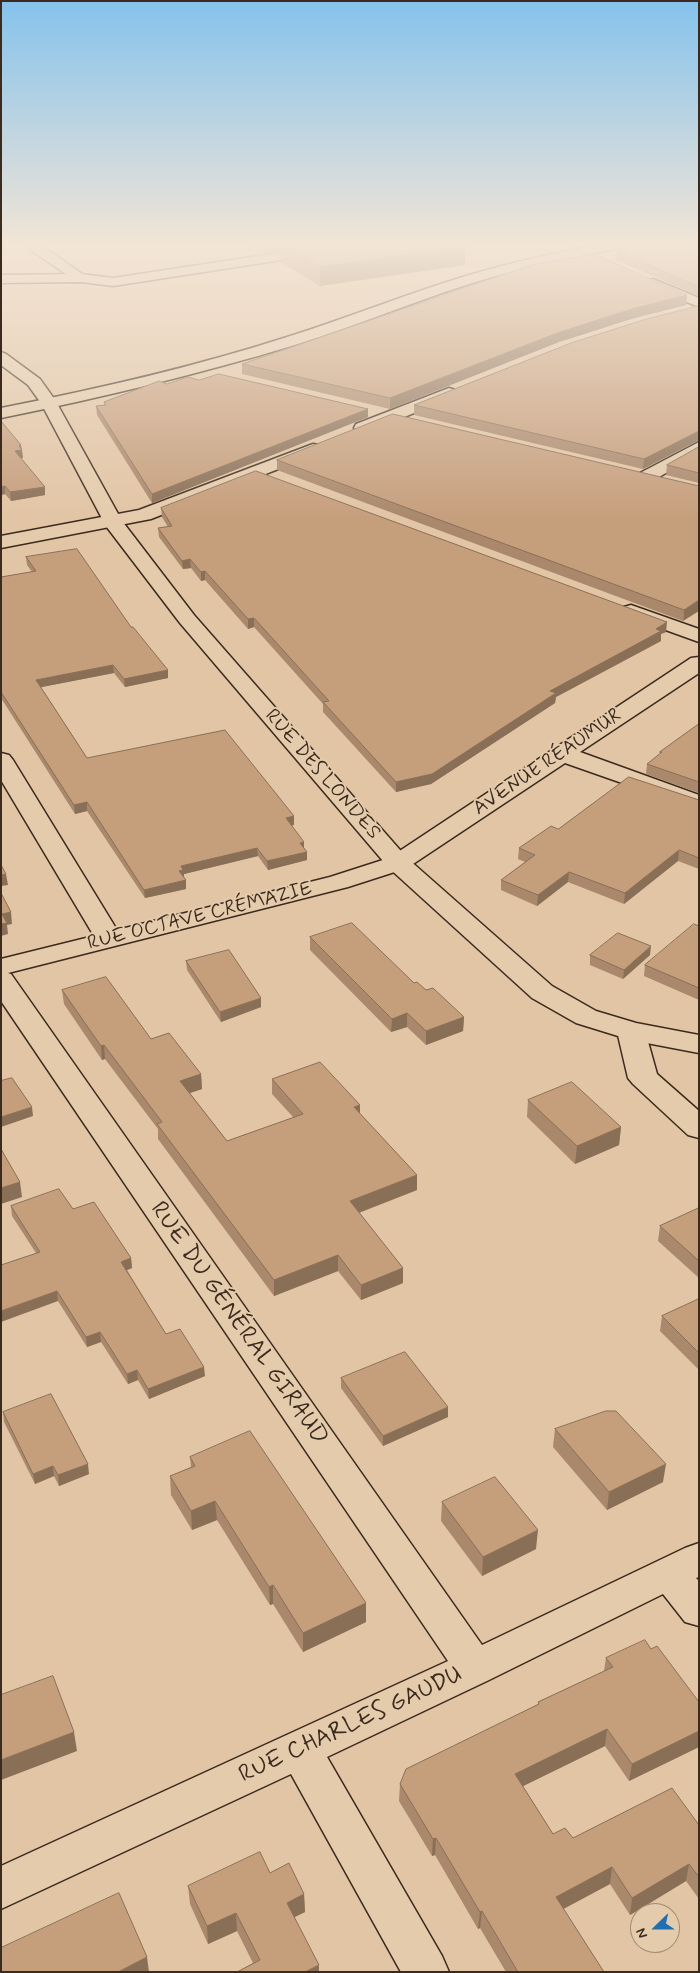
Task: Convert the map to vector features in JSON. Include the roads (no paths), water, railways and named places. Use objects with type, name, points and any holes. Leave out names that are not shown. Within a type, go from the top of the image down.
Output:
[{"type":"street","points":[[1,413],[49,404],[191,368],[300,337]]},
{"type":"street","name":"RUE DES LONDES","points":[[1,357],[34,382],[49,404],[113,522],[187,619],[398,863],[542,992],[586,1017],[631,1031],[699,1044]]},
{"type":"street","points":[[191,368],[228,377]]},
{"type":"street","points":[[344,436],[466,386]]},
{"type":"street","points":[[367,410],[418,423]]},
{"type":"street","points":[[1,542],[144,515],[326,443]]},
{"type":"street","points":[[672,484],[638,475],[699,447]]},
{"type":"street","points":[[257,471],[282,481]]},
{"type":"street","points":[[615,605],[699,636]]},
{"type":"street","name":"AVENUE RÉAUMUR","points":[[398,863],[699,663]]},
{"type":"street","points":[[563,754],[699,803]]},
{"type":"street","points":[[1,760],[110,940]]},
{"type":"street","name":"RUE OCTAVE CRÉMAZIE","points":[[1,966],[339,882],[398,863]]},
{"type":"street","name":"RUE DU GÉNÉRAL GIRAUD","points":[[1,980],[475,1668]]},
{"type":"street","points":[[631,1031],[643,1078],[699,1128]]},
{"type":"street","points":[[685,1567],[699,1610]]},
{"type":"street","name":"RUE CHARLES GAUDU","points":[[1,1888],[475,1668],[685,1567]]},
{"type":"street","points":[[300,1750],[426,1972]]}]
